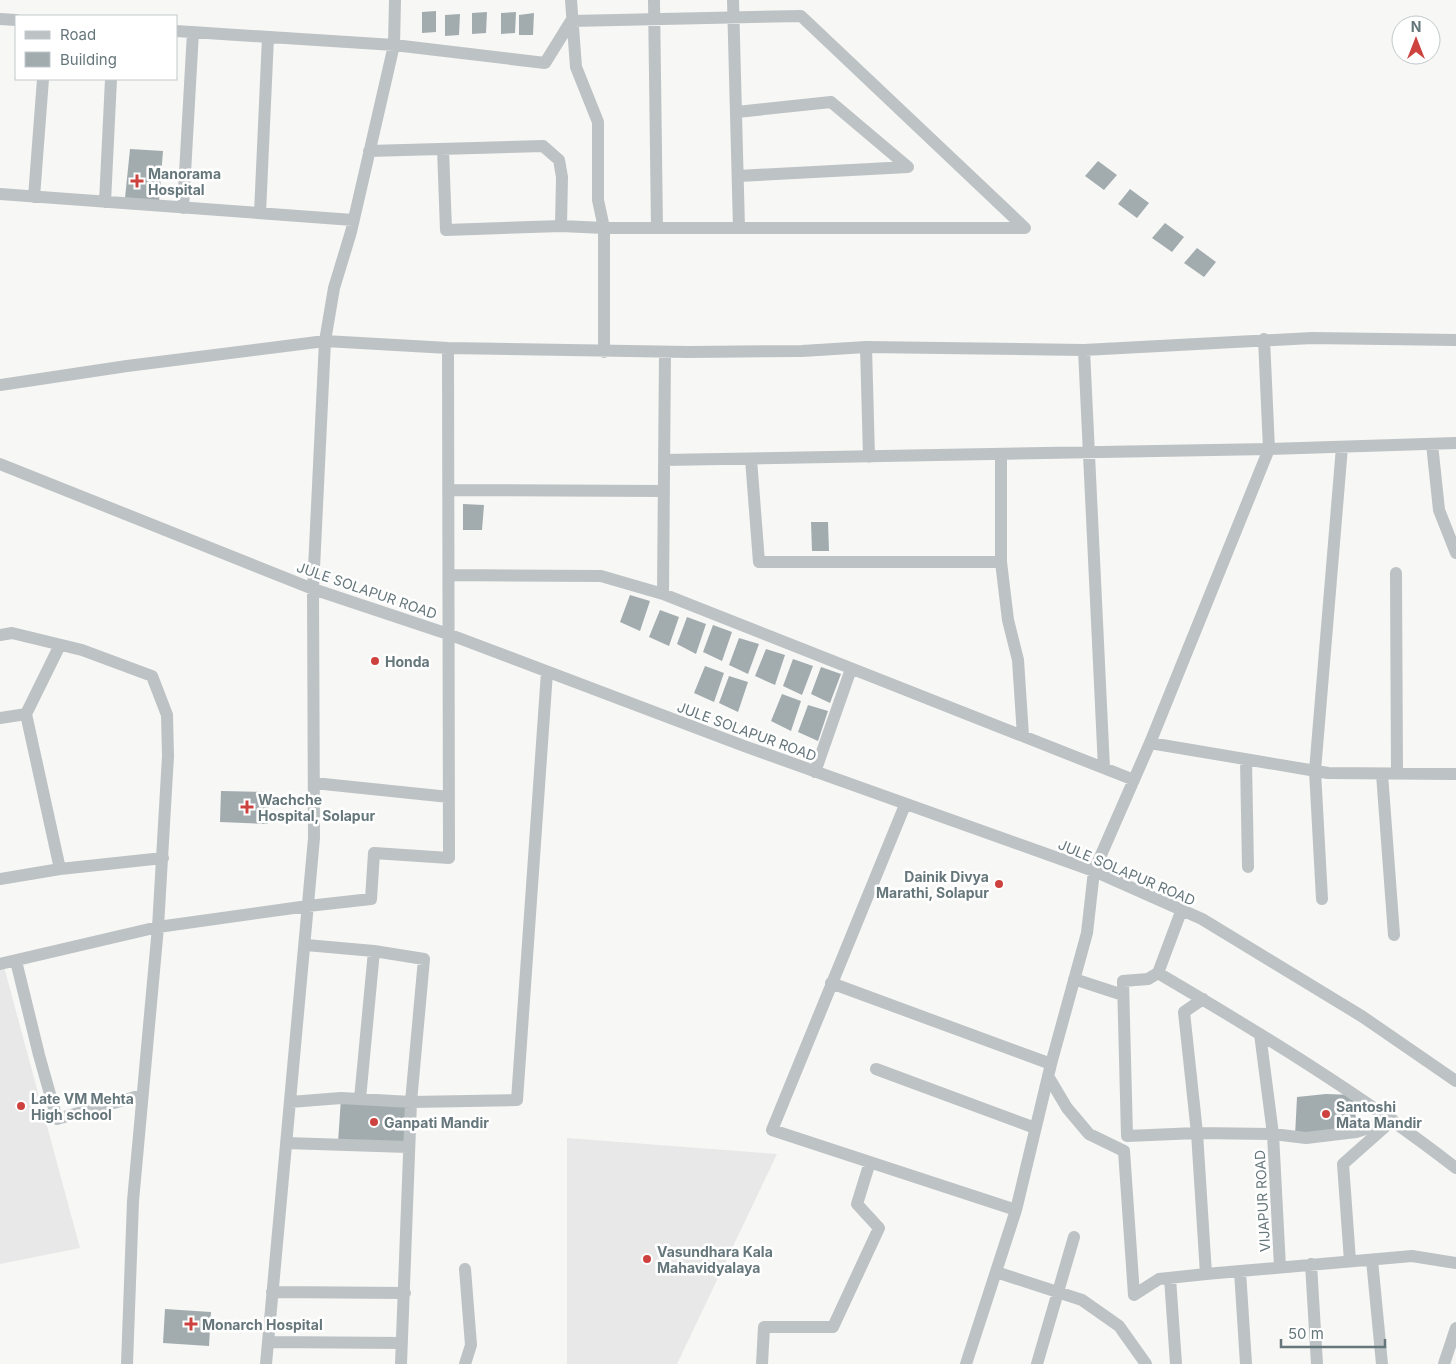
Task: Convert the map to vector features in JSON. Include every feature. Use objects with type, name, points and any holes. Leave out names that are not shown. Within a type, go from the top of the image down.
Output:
[{"type":"street","points":[[266,1364],[306,945],[314,838],[313,588],[325,341],[334,288],[353,220],[394,45],[395,0]]},
{"type":"street","points":[[571,0],[571,21],[576,67],[598,122],[598,200],[604,228],[604,352]]},
{"type":"street","points":[[654,0],[657,228]]},
{"type":"street","points":[[733,0],[739,228]]},
{"type":"street","points":[[443,149],[446,230],[561,226],[604,228],[1025,228],[801,16],[571,21]]},
{"type":"street","points":[[0,19],[15,20]]},
{"type":"street","points":[[178,31],[394,45],[545,63],[571,21]]},
{"type":"street","points":[[183,208],[193,32]]},
{"type":"street","points":[[260,213],[268,37]]},
{"type":"street","points":[[34,197],[42,80]]},
{"type":"street","points":[[104,202],[111,80]]},
{"type":"street","points":[[736,112],[832,102],[908,167],[738,176]]},
{"type":"street","points":[[369,151],[543,146],[559,160],[562,177],[561,226]]},
{"type":"street","points":[[0,194],[353,220]]},
{"type":"street","points":[[0,385],[127,366],[325,341],[448,348],[665,352],[802,351],[866,347],[1084,350],[1264,340],[1456,340]]},
{"type":"street","points":[[966,1364],[1016,1210],[1035,1128],[1087,933],[1094,871],[1150,743],[1269,449],[1264,340]]},
{"type":"street","points":[[866,347],[869,457]]},
{"type":"street","points":[[0,964],[158,927],[371,899],[374,853],[449,858],[448,634],[450,490],[448,348]]},
{"type":"street","points":[[1084,350],[1104,768]]},
{"type":"street","points":[[662,594],[665,352]]},
{"type":"street","points":[[664,460],[1269,449],[1456,443]]},
{"type":"street","points":[[1432,444],[1439,510],[1456,553]]},
{"type":"street","points":[[1322,899],[1315,771],[1342,447]]},
{"type":"street","points":[[1001,454],[1001,562],[1008,620],[1018,660],[1023,736]]},
{"type":"street","points":[[751,459],[759,562],[1001,562]]},
{"type":"street","name":"JULE SOLAPUR ROAD","points":[[0,464],[313,588],[448,634],[814,772],[1094,871],[1182,909],[1363,1017],[1456,1081]]},
{"type":"street","points":[[450,490],[663,491]]},
{"type":"street","points":[[1396,573],[1397,774]]},
{"type":"street","points":[[449,575],[601,576],[662,594],[1134,780]]},
{"type":"street","points":[[0,635],[12,633],[82,650],[152,676],[167,715],[168,756],[158,927],[133,1201],[127,1364]]},
{"type":"street","points":[[60,645],[26,714],[60,868]]},
{"type":"street","points":[[814,772],[851,668]]},
{"type":"street","points":[[290,1102],[341,1098],[411,1102],[517,1100],[547,672]]},
{"type":"street","points":[[0,718],[26,714]]},
{"type":"street","points":[[1150,743],[1315,771],[1382,774],[1456,774]]},
{"type":"street","points":[[1246,760],[1248,867]]},
{"type":"street","points":[[1382,774],[1394,934]]},
{"type":"street","points":[[314,783],[449,797]]},
{"type":"street","points":[[905,805],[772,1130],[1016,1210]]},
{"type":"street","points":[[0,879],[60,868],[162,858]]},
{"type":"street","points":[[1182,909],[1158,972],[1148,979],[1123,981],[1127,1136],[1197,1133],[1273,1134],[1306,1138],[1365,1130],[1393,1120]]},
{"type":"street","points":[[306,945],[374,951],[424,959],[408,1147],[405,1293],[401,1364]]},
{"type":"street","points":[[360,1099],[374,951]]},
{"type":"street","points":[[16,961],[39,1056],[57,1119],[142,1095]]},
{"type":"street","points":[[1158,972],[1260,1034],[1393,1120],[1456,1168]]},
{"type":"street","points":[[1074,979],[1123,995]]},
{"type":"street","points":[[832,983],[1050,1070],[1067,1108],[1089,1134],[1124,1151],[1134,1295],[1159,1279],[1206,1274],[1412,1256],[1456,1263]]},
{"type":"street","points":[[1203,999],[1184,1012],[1197,1133],[1206,1274]]},
{"type":"street","name":"VIJAPUR ROAD","points":[[1260,1034],[1273,1134],[1280,1267]]},
{"type":"street","points":[[876,1070],[1035,1128]]},
{"type":"street","points":[[1350,1261],[1343,1164],[1393,1120]]},
{"type":"street","points":[[286,1143],[408,1147]]},
{"type":"street","points":[[762,1364],[764,1326],[833,1326],[879,1228],[857,1204],[870,1162]]},
{"type":"street","points":[[1037,1364],[1074,1237]]},
{"type":"street","points":[[1372,1260],[1382,1364]]},
{"type":"street","points":[[1312,1264],[1317,1364]]},
{"type":"street","points":[[465,1364],[471,1345],[466,1269]]},
{"type":"street","points":[[1240,1271],[1246,1364]]},
{"type":"street","points":[[996,1272],[1082,1300],[1119,1326],[1146,1364]]},
{"type":"street","points":[[1170,1278],[1176,1364]]},
{"type":"street","points":[[272,1292],[405,1293]]},
{"type":"street","points":[[1444,1364],[1456,1328]]},
{"type":"street","points":[[268,1342],[402,1343]]},
{"type":"shaded area","name":"Late VM Mehta High school","points":[[3,963],[80,1248],[0,1264],[0,964]]},
{"type":"shaded area","name":"Vasundhara Kala Mahavidyalaya","points":[[567,1138],[777,1154],[677,1364],[567,1364]]},
{"type":"building","points":[[436,11],[436,32],[422,33],[422,12]]},
{"type":"building","points":[[487,12],[486,33],[472,34],[472,13]]},
{"type":"building","points":[[516,12],[515,33],[501,34],[501,13]]},
{"type":"building","points":[[534,13],[533,35],[519,35],[519,15]]},
{"type":"building","points":[[460,14],[459,35],[445,36],[445,15]]},
{"type":"building","points":[[130,149],[163,151],[159,201],[125,198]]},
{"type":"building","points":[[1098,161],[1117,175],[1104,190],[1085,176]]},
{"type":"building","points":[[1130,189],[1149,203],[1137,218],[1118,204]]},
{"type":"building","points":[[1165,223],[1184,237],[1172,252],[1152,238]]},
{"type":"building","points":[[1197,248],[1216,262],[1204,277],[1184,263]]},
{"type":"building","points":[[463,504],[484,505],[482,530],[463,530]]},
{"type":"building","points":[[811,522],[828,522],[829,551],[812,551]]},
{"type":"building","points":[[630,595],[650,601],[640,631],[620,622]]},
{"type":"building","points":[[660,610],[679,617],[669,646],[649,637]]},
{"type":"building","points":[[687,617],[706,624],[696,654],[677,644]]},
{"type":"building","points":[[713,625],[732,632],[722,661],[703,652]]},
{"type":"building","points":[[739,638],[759,644],[748,674],[729,665]]},
{"type":"building","points":[[766,649],[785,655],[775,685],[755,676]]},
{"type":"building","points":[[793,659],[813,666],[802,695],[783,686]]},
{"type":"building","points":[[705,666],[724,673],[714,702],[694,693]]},
{"type":"building","points":[[821,667],[841,674],[830,703],[811,694]]},
{"type":"building","points":[[729,676],[748,682],[738,712],[719,703]]},
{"type":"building","points":[[782,694],[801,701],[791,731],[771,721]]},
{"type":"building","points":[[808,705],[828,711],[818,741],[798,732]]},
{"type":"building","points":[[221,791],[269,792],[268,824],[220,822]]},
{"type":"building","name":"Santoshi Mata Mandir","points":[[1326,1094],[1355,1095],[1356,1132],[1295,1136],[1297,1097]]},
{"type":"building","name":"Ganpati Mandir","points":[[341,1098],[411,1102],[408,1147],[338,1143]]},
{"type":"building","points":[[165,1309],[211,1312],[209,1346],[163,1343]]},
{"type":"place","name":"Manorama Hospital","points":[[137,181]]},
{"type":"place","name":"Honda","points":[[375,661]]},
{"type":"place","name":"Wachche Hospital, Solapur","points":[[247,807]]},
{"type":"place","name":"Dainik Divya Marathi, Solapur","points":[[999,884]]},
{"type":"place","name":"Late VM Mehta High school","points":[[21,1106]]},
{"type":"place","name":"Santoshi Mata Mandir","points":[[1326,1114]]},
{"type":"place","name":"Ganpati Mandir","points":[[374,1122]]},
{"type":"place","name":"Vasundhara Kala Mahavidyalaya","points":[[647,1259]]},
{"type":"place","name":"Monarch Hospital","points":[[191,1324]]}]
